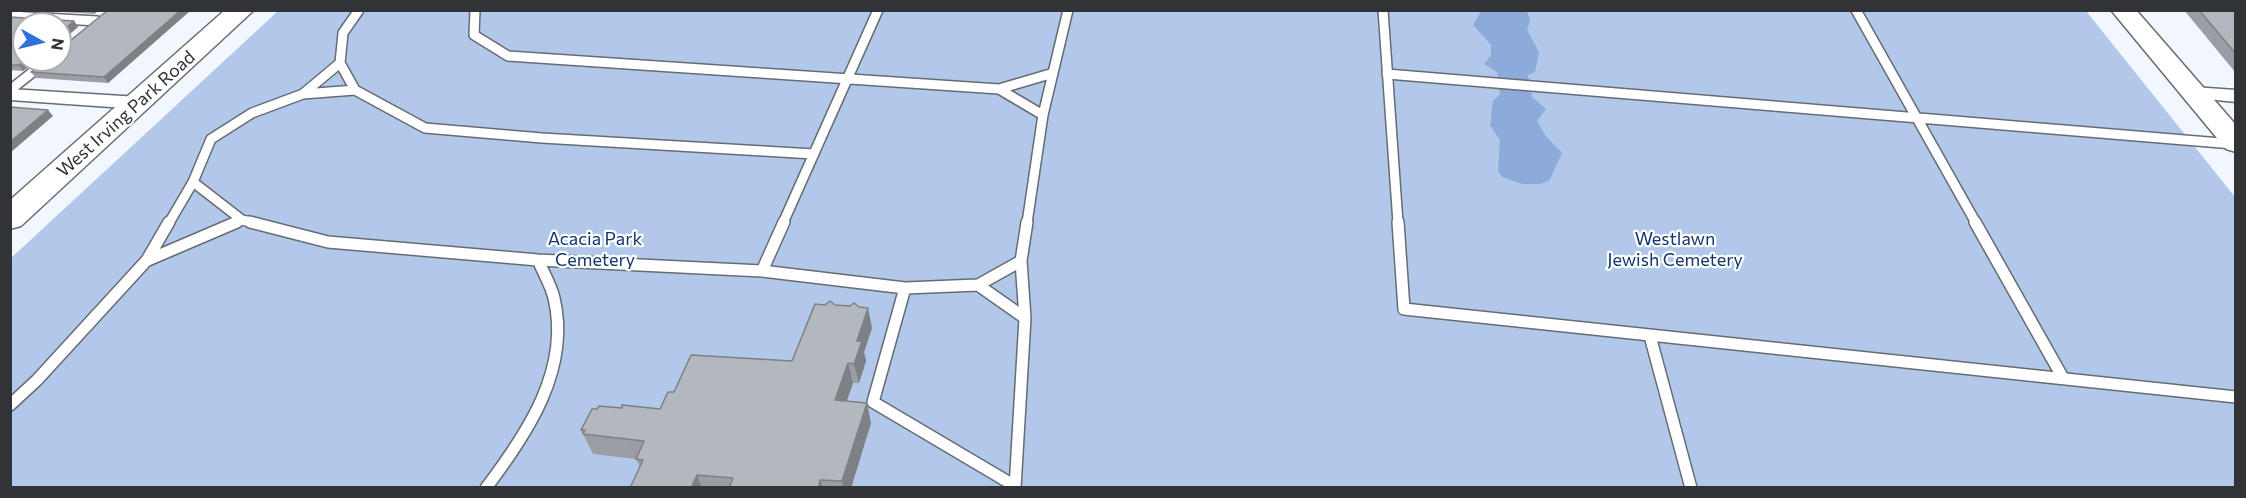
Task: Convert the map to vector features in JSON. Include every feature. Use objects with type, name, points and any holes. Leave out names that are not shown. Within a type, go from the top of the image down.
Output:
[{"type":"main road","name":"West Irving Park Road","points":[[10,218],[242,10]]},
{"type":"street","points":[[2123,10],[2235,143]]},
{"type":"street","points":[[10,92],[139,103]]},
{"type":"street","points":[[2193,93],[2235,96]]},
{"type":"lane","points":[[359,10],[343,33],[340,63],[356,90],[425,128],[542,138],[814,154]]},
{"type":"lane","points":[[475,10],[474,35],[508,56],[999,89],[1050,74]]},
{"type":"lane","points":[[762,271],[878,10]]},
{"type":"lane","points":[[905,288],[873,402],[1015,487],[1025,318],[1021,261],[1042,115],[1050,74],[1068,10]]},
{"type":"lane","points":[[1383,10],[1404,309],[2235,397]]},
{"type":"lane","points":[[1856,10],[2063,378]]},
{"type":"lane","points":[[10,16],[100,18],[88,28]]},
{"type":"lane","points":[[303,94],[340,63]]},
{"type":"lane","points":[[10,92],[34,72]]},
{"type":"lane","points":[[1387,74],[2235,143]]},
{"type":"lane","points":[[999,89],[1042,115]]},
{"type":"lane","points":[[10,405],[38,380],[147,260],[193,182],[211,139],[252,113],[303,94],[356,90]]},
{"type":"lane","points":[[193,182],[242,220],[328,242],[538,260],[762,271],[905,288],[978,285],[1021,261]]},
{"type":"lane","points":[[147,260],[242,220]]},
{"type":"lane","points":[[486,488],[508,460],[542,400],[557,347],[554,299],[538,260]]},
{"type":"lane","points":[[978,285],[1025,318]]},
{"type":"lane","points":[[1650,336],[1690,488]]},
{"type":"green space","points":[[278,11],[2086,11],[2235,197],[2235,487],[11,487],[10,259]]},
{"type":"shaded area","points":[[1481,11],[1527,11],[1530,21],[1527,30],[1539,52],[1535,72],[1528,75],[1532,97],[1546,109],[1537,121],[1545,135],[1562,153],[1549,181],[1540,184],[1522,184],[1502,177],[1498,171],[1500,140],[1490,125],[1493,101],[1500,94],[1497,72],[1484,64],[1491,55],[1491,45],[1473,25]]},
{"type":"building","points":[[108,10],[181,10],[104,77],[31,72],[72,72],[72,39]]},
{"type":"building","points":[[2199,10],[2235,10],[2235,53]]},
{"type":"building","points":[[10,17],[12,17],[12,65],[10,65]]},
{"type":"building","points":[[10,107],[48,110],[10,142]]},
{"type":"building","points":[[830,301],[835,305],[850,306],[854,303],[859,307],[868,308],[857,341],[862,341],[854,364],[848,363],[835,400],[867,403],[842,481],[820,480],[818,488],[729,488],[733,478],[697,475],[691,488],[630,488],[643,460],[636,459],[644,441],[583,434],[585,430],[581,430],[592,409],[597,409],[599,406],[622,408],[622,405],[660,409],[668,392],[674,392],[691,355],[792,361],[815,304],[825,305]]},
{"type":"park label","name":"Acacia Park Cemetery","points":[[595,249]]},
{"type":"park label","name":"Westlawn Jewish Cemetery","points":[[1675,249]]}]
